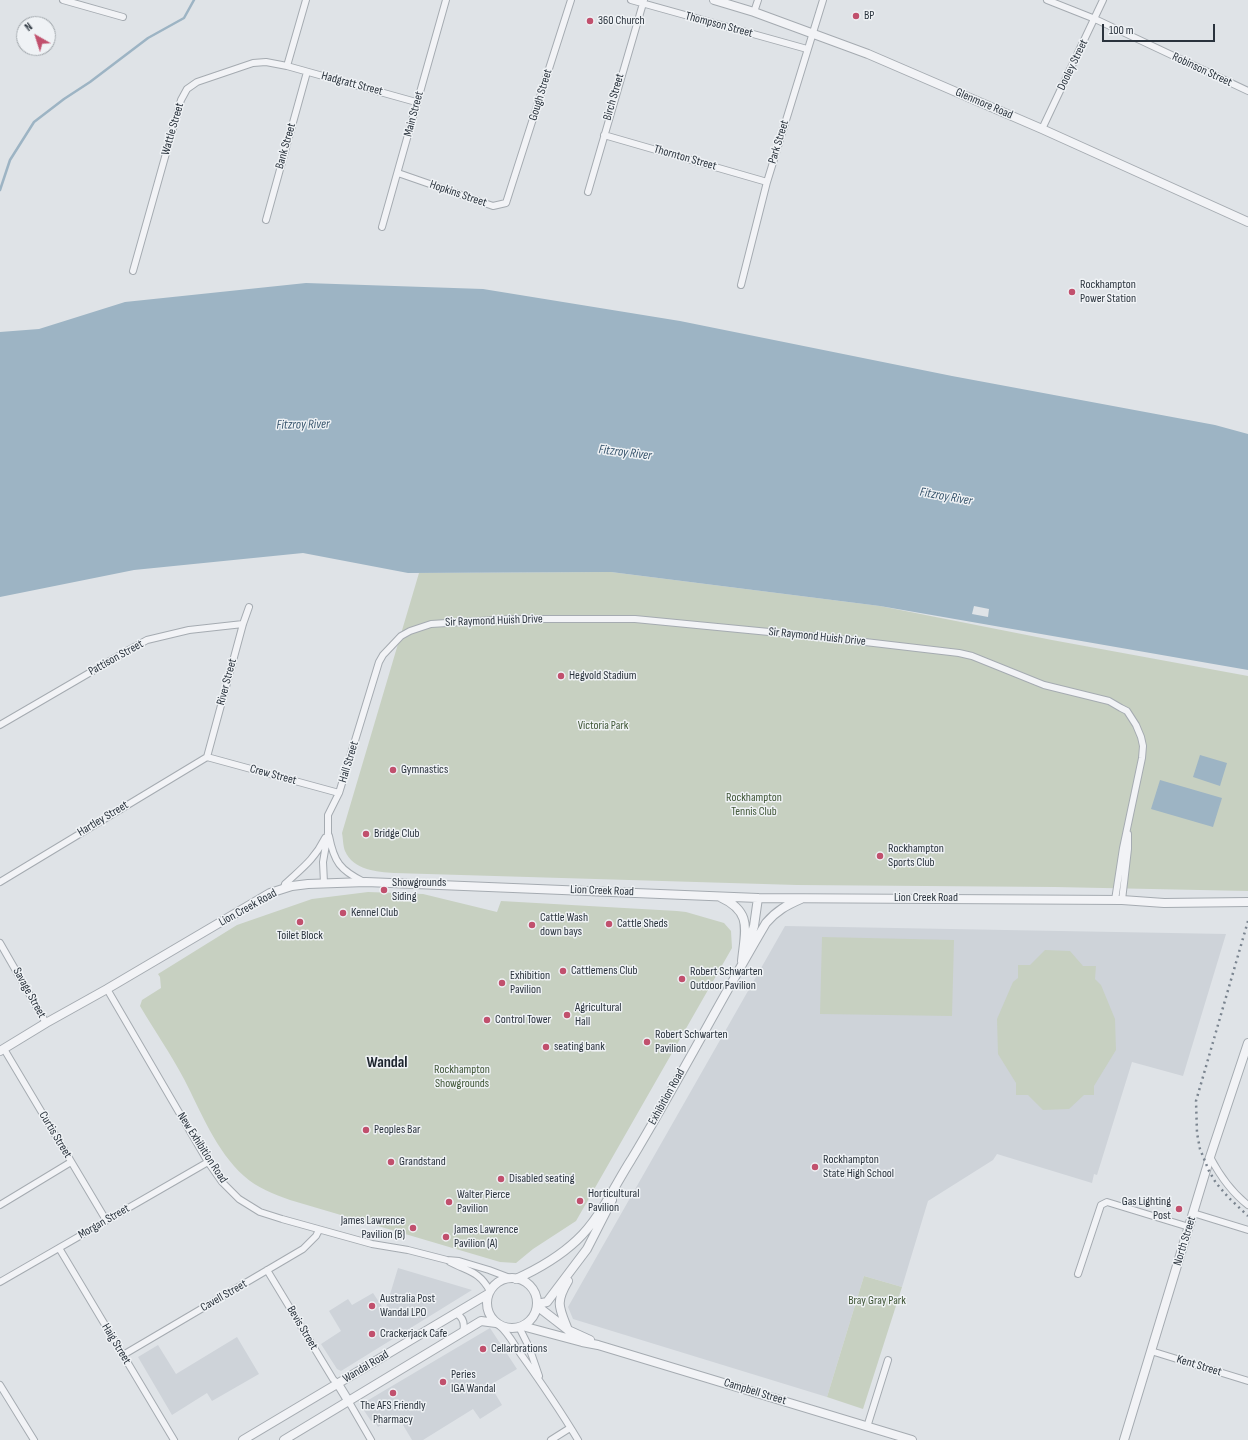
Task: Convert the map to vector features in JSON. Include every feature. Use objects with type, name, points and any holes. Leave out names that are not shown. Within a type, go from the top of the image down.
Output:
[{"type":"street","points":[[63,0],[123,17]]},
{"type":"street","points":[[287,66],[306,0]]},
{"type":"street","name":"Main Street","points":[[382,227],[446,0]]},
{"type":"street","name":"Gough Street","points":[[511,191],[571,0]]},
{"type":"street","name":"Thompson Street","points":[[631,0],[643,2],[807,49]]},
{"type":"street","name":"Glenmore Road","points":[[714,0],[754,12],[868,54],[1042,129],[1248,222]]},
{"type":"street","points":[[754,12],[758,0]]},
{"type":"street","name":"Park Street","points":[[741,285],[767,182],[823,0]]},
{"type":"street","name":"Robinson Street","points":[[1047,0],[1095,19],[1248,91]]},
{"type":"street","name":"Dooley Street","points":[[1042,129],[1103,0]]},
{"type":"street","name":"Birch Street","points":[[588,192],[643,2]]},
{"type":"street","name":"Wattle Street","points":[[133,271],[176,116],[181,100],[187,89],[197,82],[253,63],[266,62],[287,66]]},
{"type":"street","name":"Hadgratt Street","points":[[287,66],[416,102]]},
{"type":"street","name":"Bank Street","points":[[266,220],[307,72]]},
{"type":"street","name":"Thornton Street","points":[[604,134],[767,182]]},
{"type":"street","name":"Hopkins Street","points":[[398,173],[493,206],[506,203],[511,191]]},
{"type":"street","name":"River Street","points":[[207,757],[249,607]]},
{"type":"street","name":"Sir Raymond Huish Drive","points":[[392,645],[401,636],[410,631],[431,624],[511,620],[629,619],[831,638],[965,654],[1044,685],[1109,701],[1127,712],[1136,725],[1143,746],[1142,758],[1129,817],[1119,900]]},
{"type":"street","name":"Pattison Street","points":[[0,725],[147,640],[189,630],[243,624]]},
{"type":"street","name":"Hall Street","points":[[324,883],[324,862],[328,833],[328,815],[339,793],[379,662],[392,645]]},
{"type":"street","name":"Crew Street","points":[[207,757],[339,793]]},
{"type":"street","name":"Hartley Street","points":[[0,882],[207,757]]},
{"type":"street","points":[[328,833],[333,854],[342,868],[366,882]]},
{"type":"street","points":[[284,888],[284,884],[303,869],[312,859],[328,833]]},
{"type":"street","name":"Lion Creek Road","points":[[2,1050],[270,893],[292,886],[324,883],[366,882],[758,898],[806,897],[1119,900],[1164,903],[1248,902]]},
{"type":"street","name":"Exhibition Road","points":[[716,896],[734,905],[743,915],[745,931],[741,966]]},
{"type":"street","name":"Exhibition Road","points":[[513,1278],[536,1269],[546,1263],[577,1240],[591,1225],[640,1144],[741,966],[770,918],[785,906],[806,897]]},
{"type":"street","name":"Exhibition Road","points":[[741,966],[754,926],[758,898]]},
{"type":"street","name":"Savage Street","points":[[0,944],[46,1023]]},
{"type":"street","name":"New Exhibition Road","points":[[107,989],[208,1162],[222,1182],[239,1199],[249,1206],[266,1214],[319,1230],[372,1244],[408,1250],[447,1260],[459,1261],[513,1278]]},
{"type":"street","name":"North Street","points":[[1124,1440],[1210,1158],[1245,1060],[1248,1042]]},
{"type":"street","name":"Curtis Street","points":[[2,1050],[72,1162],[106,1220]]},
{"type":"street","name":"Exhibition Road","points":[[568,1330],[559,1302],[562,1293],[587,1249],[640,1144]]},
{"type":"street","points":[[1210,1158],[1226,1185],[1248,1205]]},
{"type":"street","points":[[0,1205],[72,1162]]},
{"type":"street","name":"Morgan Street","points":[[0,1282],[208,1162]]},
{"type":"street","points":[[1078,1274],[1101,1205],[1107,1202],[1189,1227]]},
{"type":"street","points":[[1193,1213],[1248,1230]]},
{"type":"street","name":"Cavell Street","points":[[123,1355],[303,1249],[313,1240],[319,1230]]},
{"type":"street","name":"Haig Street","points":[[59,1248],[174,1440]]},
{"type":"street","name":"Exhibition Road","points":[[537,1305],[547,1302],[587,1249]]},
{"type":"street","name":"New Exhibition Road","points":[[447,1260],[476,1274],[484,1281],[489,1293]]},
{"type":"street","name":"Bevis Street","points":[[267,1270],[333,1379],[338,1384]]},
{"type":"street","points":[[498,1324],[513,1328],[521,1327],[530,1321],[534,1314],[537,1305],[536,1297],[533,1290],[522,1281],[513,1278],[499,1282],[489,1293],[487,1307],[488,1313],[498,1324],[507,1332],[518,1351],[541,1382],[578,1440]]},
{"type":"street","name":"Wandal Road","points":[[243,1440],[457,1314],[489,1293]]},
{"type":"street","name":"Campbell Street","points":[[537,1305],[568,1330],[598,1344],[912,1440]]},
{"type":"street","points":[[457,1314],[462,1318],[464,1323],[463,1332]]},
{"type":"street","name":"Wandal Road","points":[[284,1440],[481,1321],[498,1324]]},
{"type":"street","points":[[521,1327],[541,1382]]},
{"type":"street","name":"Campbell Street","points":[[521,1327],[582,1342],[598,1344]]},
{"type":"street","name":"Kent Street","points":[[1151,1351],[1248,1381]]},
{"type":"street","points":[[867,1427],[888,1360]]},
{"type":"street","points":[[338,1384],[371,1440]]},
{"type":"street","points":[[0,1385],[34,1440]]},
{"type":"street","points":[[551,1440],[570,1428]]},
{"type":"shaded area","name":"Rockhampton State High School","points":[[785,926],[1226,934],[1183,1076],[1132,1062],[1097,1175],[1094,1174],[1092,1183],[997,1154],[993,1160],[928,1201],[902,1287],[864,1276],[827,1397],[573,1319],[568,1307]]},
{"type":"shaded area","points":[[398,1268],[472,1290],[341,1371],[337,1369],[321,1344],[341,1331],[329,1311],[348,1299],[352,1305],[373,1293],[385,1311]]},
{"type":"shaded area","points":[[490,1328],[517,1369],[490,1385],[502,1405],[480,1419],[473,1409],[423,1440],[412,1440],[397,1415],[378,1427],[374,1420],[371,1421],[363,1409],[365,1402]]},
{"type":"shaded area","points":[[237,1337],[259,1374],[212,1401],[207,1393],[172,1415],[138,1357],[158,1345],[176,1374]]},
{"type":"green space","name":"Victoria Park","points":[[611,572],[880,606],[1052,640],[1248,676],[1248,891],[1055,887],[797,885],[394,873],[373,871],[354,862],[345,851],[342,833],[419,573]]},
{"type":"green space","name":"Rockhampton Showgrounds","points":[[368,892],[423,894],[497,912],[501,901],[677,911],[686,912],[724,923],[731,931],[732,948],[576,1221],[533,1249],[516,1263],[500,1262],[290,1200],[254,1184],[234,1166],[217,1143],[179,1070],[140,1006],[142,1000],[161,988],[160,977],[158,974],[237,925],[312,899]]},
{"type":"green space","points":[[822,937],[954,940],[952,1016],[820,1014]]},
{"type":"green space","points":[[1045,950],[1070,951],[1083,966],[1096,966],[1095,979],[1101,985],[1115,1019],[1116,1050],[1094,1086],[1094,1095],[1084,1095],[1069,1109],[1043,1110],[1028,1095],[1016,1095],[1016,1083],[998,1054],[997,1019],[1013,982],[1018,978],[1018,965],[1030,965]]},
{"type":"green space","name":"Bray Gray Park","points":[[864,1276],[902,1287],[863,1409],[827,1397]]},
{"type":"water","name":"Fitzroy River","points":[[306,283],[483,289],[680,321],[952,376],[1215,425],[1248,434],[1248,670],[880,606],[611,572],[408,573],[303,553],[134,570],[0,597],[0,332],[39,329],[125,302]]},
{"type":"water","points":[[1200,755],[1227,763],[1220,786],[1193,777]]},
{"type":"water","points":[[1160,780],[1222,798],[1213,827],[1151,809]]},
{"type":"pier","points":[[974,606],[989,609],[988,617],[972,614]]},
{"type":"waterway","points":[[0,190],[10,160],[34,122],[148,38],[184,18],[194,0]]},
{"type":"railway","points":[[1248,921],[1196,1101],[1197,1133],[1200,1149],[1209,1171],[1216,1183],[1248,1216]]},
{"type":"place","name":"BP","points":[[856,16]]},
{"type":"place","name":"360 Church","points":[[590,21]]},
{"type":"place","name":"Rockhampton Power Station","points":[[1072,292]]},
{"type":"place","name":"Hegvold Stadium","points":[[561,676]]},
{"type":"place","name":"Gymnastics","points":[[393,770]]},
{"type":"place","name":"Bridge Club","points":[[366,834]]},
{"type":"place","name":"Rockhampton Sports Club","points":[[880,856]]},
{"type":"place","name":"Showgrounds Siding","points":[[384,890]]},
{"type":"place","name":"Kennel Club","points":[[343,913]]},
{"type":"place","name":"Toilet Block","points":[[300,922]]},
{"type":"place","name":"Cattle Sheds","points":[[609,924]]},
{"type":"place","name":"Cattle Wash down bays","points":[[532,925]]},
{"type":"place","name":"Cattlemens Club","points":[[563,971]]},
{"type":"place","name":"Robert Schwarten Outdoor Pavilion","points":[[682,979]]},
{"type":"place","name":"Exhibition Pavilion","points":[[502,983]]},
{"type":"place","name":"Agricultural Hall","points":[[567,1015]]},
{"type":"place","name":"Control Tower","points":[[487,1020]]},
{"type":"place","name":"Robert Schwarten Pavilion","points":[[647,1042]]},
{"type":"place","name":"seating bank","points":[[546,1047]]},
{"type":"place","name":"Peoples Bar","points":[[366,1130]]},
{"type":"place","name":"Grandstand","points":[[391,1162]]},
{"type":"place","name":"Rockhampton State High School","points":[[815,1167]]},
{"type":"place","name":"Disabled seating","points":[[501,1179]]},
{"type":"place","name":"Horticultural Pavilion","points":[[580,1201]]},
{"type":"place","name":"Walter Pierce Pavilion","points":[[449,1202]]},
{"type":"place","name":"Gas Lighting Post","points":[[1179,1209]]},
{"type":"place","name":"James Lawrence Pavilion (B)","points":[[413,1228]]},
{"type":"place","name":"James Lawrence Pavilion (A)","points":[[446,1237]]},
{"type":"place","name":"Australia Post Wandal LPO","points":[[372,1306]]},
{"type":"place","name":"Crackerjack Cafe","points":[[372,1334]]},
{"type":"place","name":"Cellarbrations","points":[[483,1349]]},
{"type":"place","name":"Peries IGA Wandal","points":[[443,1382]]},
{"type":"place","name":"The AFS Friendly Pharmacy","points":[[393,1393]]},
{"type":"district","name":"Wandal","points":[[387,1063]]},
{"type":"park label","name":"Rockhampton Tennis Club","points":[[754,805]]}]
